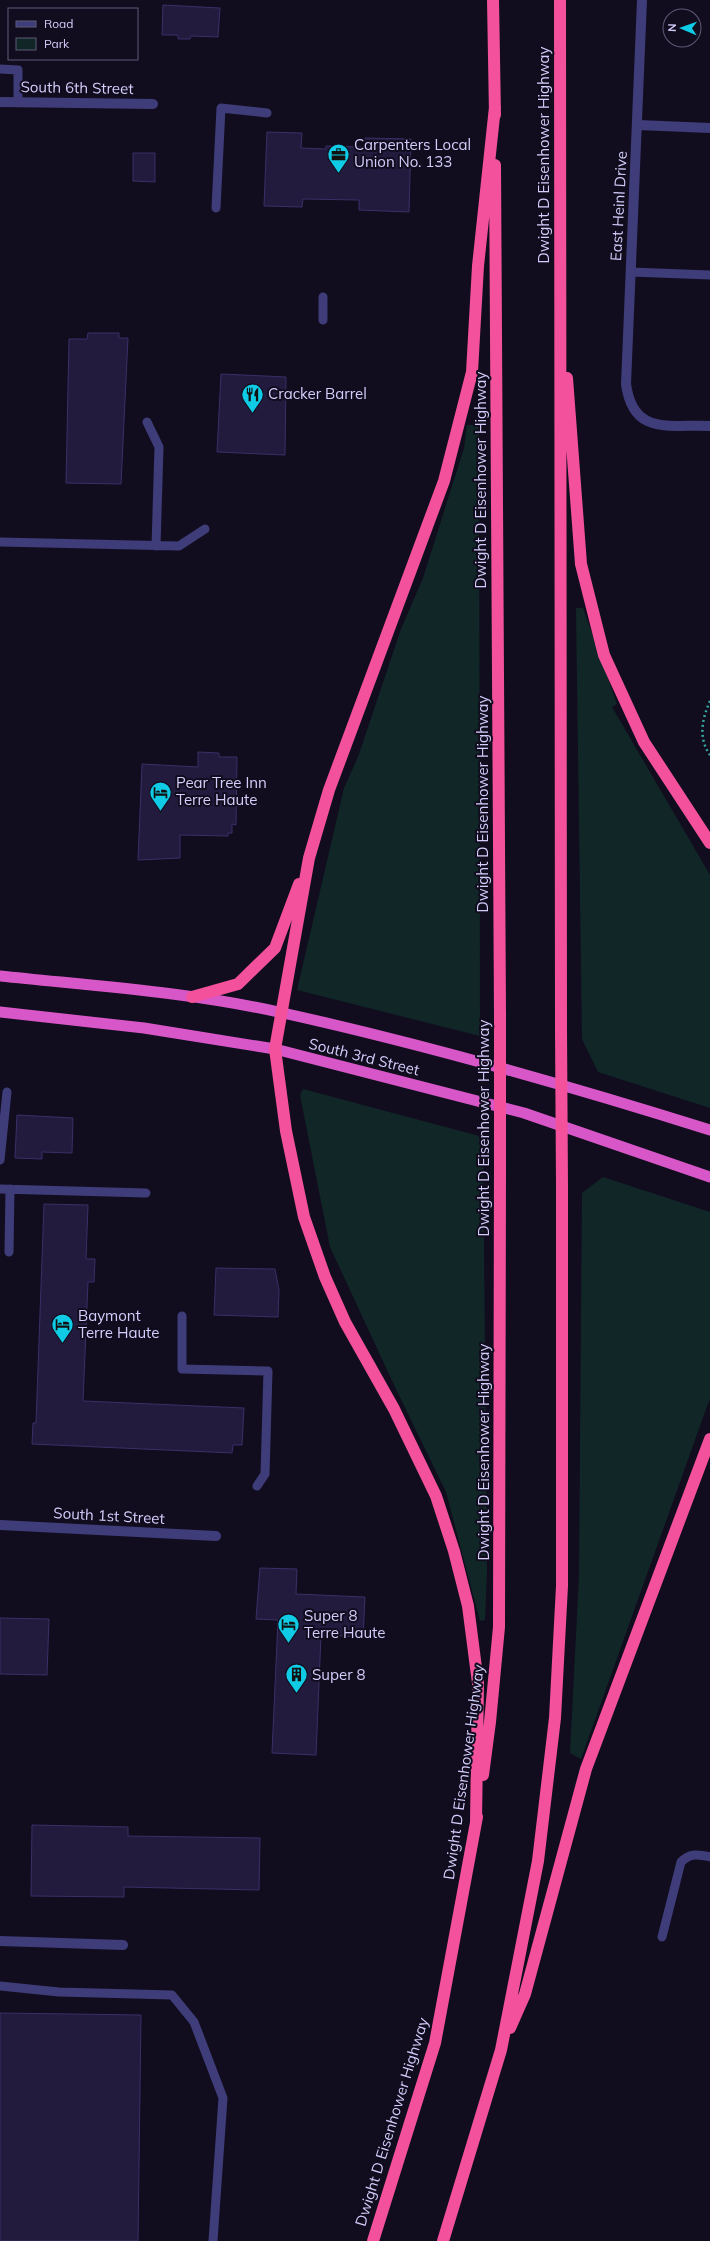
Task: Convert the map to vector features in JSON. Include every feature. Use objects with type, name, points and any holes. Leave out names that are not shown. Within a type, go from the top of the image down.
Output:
[{"type":"highway","name":"Dwight D Eisenhower Highway","points":[[373,2241],[435,2043],[476,1824],[490,1722],[499,1626],[500,1013],[495,107],[493,0]]},
{"type":"highway","name":"Dwight D Eisenhower Highway","points":[[443,2241],[501,2050],[538,1861],[555,1718],[562,1586],[560,0]]},
{"type":"highway","points":[[192,997],[238,984],[275,948],[309,858],[330,790],[444,481],[470,379],[478,266],[495,107]]},
{"type":"highway","points":[[560,279],[581,564],[604,655],[644,742],[710,843]]},
{"type":"highway","points":[[309,858],[275,1049],[286,1131],[304,1217],[322,1270],[345,1322],[394,1409],[436,1496],[454,1551],[468,1606],[478,1683],[476,1824]]},
{"type":"highway","name":"South 3rd Street","points":[[0,976],[192,997],[282,1013],[454,1056],[638,1107],[710,1130]]},
{"type":"highway","name":"South 3rd Street","points":[[0,1012],[144,1028],[275,1049],[524,1113],[710,1177]]},
{"type":"highway","points":[[501,2050],[525,1994],[586,1770],[710,1439]]},
{"type":"street","name":"East Heinl Drive","points":[[642,0],[638,125],[626,384],[628,400],[634,412],[644,421],[655,424],[710,426]]},
{"type":"street","name":"South 6th Street","points":[[0,102],[153,104]]},
{"type":"street","points":[[638,125],[710,128]]},
{"type":"street","name":"South 1st Street","points":[[0,1525],[216,1536]]},
{"type":"street","points":[[0,1941],[123,1945]]},
{"type":"lane","points":[[0,69],[18,70],[18,102]]},
{"type":"lane","points":[[216,208],[221,108],[267,112]]},
{"type":"lane","points":[[631,272],[710,275]]},
{"type":"lane","points":[[323,297],[323,320]]},
{"type":"lane","points":[[147,422],[159,447],[156,546]]},
{"type":"lane","points":[[0,542],[179,546],[205,529]]},
{"type":"lane","points":[[0,1160],[7,1092]]},
{"type":"lane","points":[[0,1189],[146,1193]]},
{"type":"lane","points":[[8,1252],[10,1189]]},
{"type":"lane","points":[[182,1316],[182,1368],[268,1371],[265,1474],[257,1486]]},
{"type":"lane","points":[[662,1937],[681,1862],[687,1856],[696,1854],[710,1857]]},
{"type":"lane","points":[[0,1986],[59,1992],[172,1995],[194,2022],[223,2098],[213,2241]]},
{"type":"path","points":[[710,701],[701,725],[705,749],[710,755]]},
{"type":"green space","points":[[467,425],[479,425],[480,1036],[297,990],[344,788],[358,757],[401,629],[423,578],[464,448]]},
{"type":"green space","points":[[576,608],[583,608],[617,704],[612,707],[710,875],[710,1108],[598,1072],[582,1039]]},
{"type":"green space","points":[[303,1089],[483,1137],[487,1569],[485,1620],[480,1621],[446,1492],[330,1247],[300,1095]]},
{"type":"green space","points":[[603,1177],[710,1212],[710,1398],[581,1759],[570,1753],[579,1576],[582,1193]]},
{"type":"building","points":[[163,5],[220,8],[218,37],[191,36],[190,39],[178,39],[178,35],[162,35]]},
{"type":"building","name":"Carpenters Local Union No. 133","points":[[267,132],[302,133],[301,148],[326,149],[326,146],[364,147],[365,138],[411,139],[409,212],[359,210],[359,200],[303,199],[302,207],[264,206]]},
{"type":"building","points":[[133,153],[155,153],[155,182],[133,181]]},
{"type":"building","points":[[88,333],[119,333],[119,338],[128,338],[121,484],[66,483],[69,339],[87,339]]},
{"type":"building","name":"Cracker Barrel","points":[[221,374],[286,377],[285,455],[217,452]]},
{"type":"building","points":[[198,752],[219,753],[219,757],[237,757],[236,825],[232,824],[232,833],[228,833],[228,836],[180,835],[180,858],[138,860],[142,764],[198,767]]},
{"type":"building","points":[[17,1115],[73,1118],[72,1153],[42,1152],[42,1159],[15,1158]]},
{"type":"building","name":"Baymont Terre Haute","points":[[44,1204],[88,1205],[86,1259],[95,1259],[94,1282],[88,1282],[83,1401],[244,1408],[242,1445],[233,1445],[232,1453],[32,1444],[33,1423],[36,1423]]},
{"type":"building","points":[[216,1268],[275,1269],[279,1290],[278,1317],[214,1315]]},
{"type":"building","name":"Super 8","points":[[260,1568],[297,1569],[296,1594],[365,1597],[363,1637],[321,1635],[316,1755],[272,1753],[278,1620],[256,1619]]},
{"type":"building","points":[[0,1618],[49,1619],[47,1675],[0,1674]]},
{"type":"building","points":[[32,1825],[128,1827],[128,1836],[260,1838],[259,1890],[124,1887],[124,1897],[31,1896]]},
{"type":"building","points":[[0,2013],[141,2015],[138,2241],[0,2241]]},
{"type":"place","name":"Carpenters Local Union No. 133","points":[[338,174]]},
{"type":"place","name":"Cracker Barrel","points":[[252,414]]},
{"type":"place","name":"Pear Tree Inn Terre Haute","points":[[160,812]]},
{"type":"place","name":"Baymont Terre Haute","points":[[62,1344]]},
{"type":"place","name":"Super 8 Terre Haute","points":[[289,1644]]},
{"type":"place","name":"Super 8","points":[[297,1694]]}]
